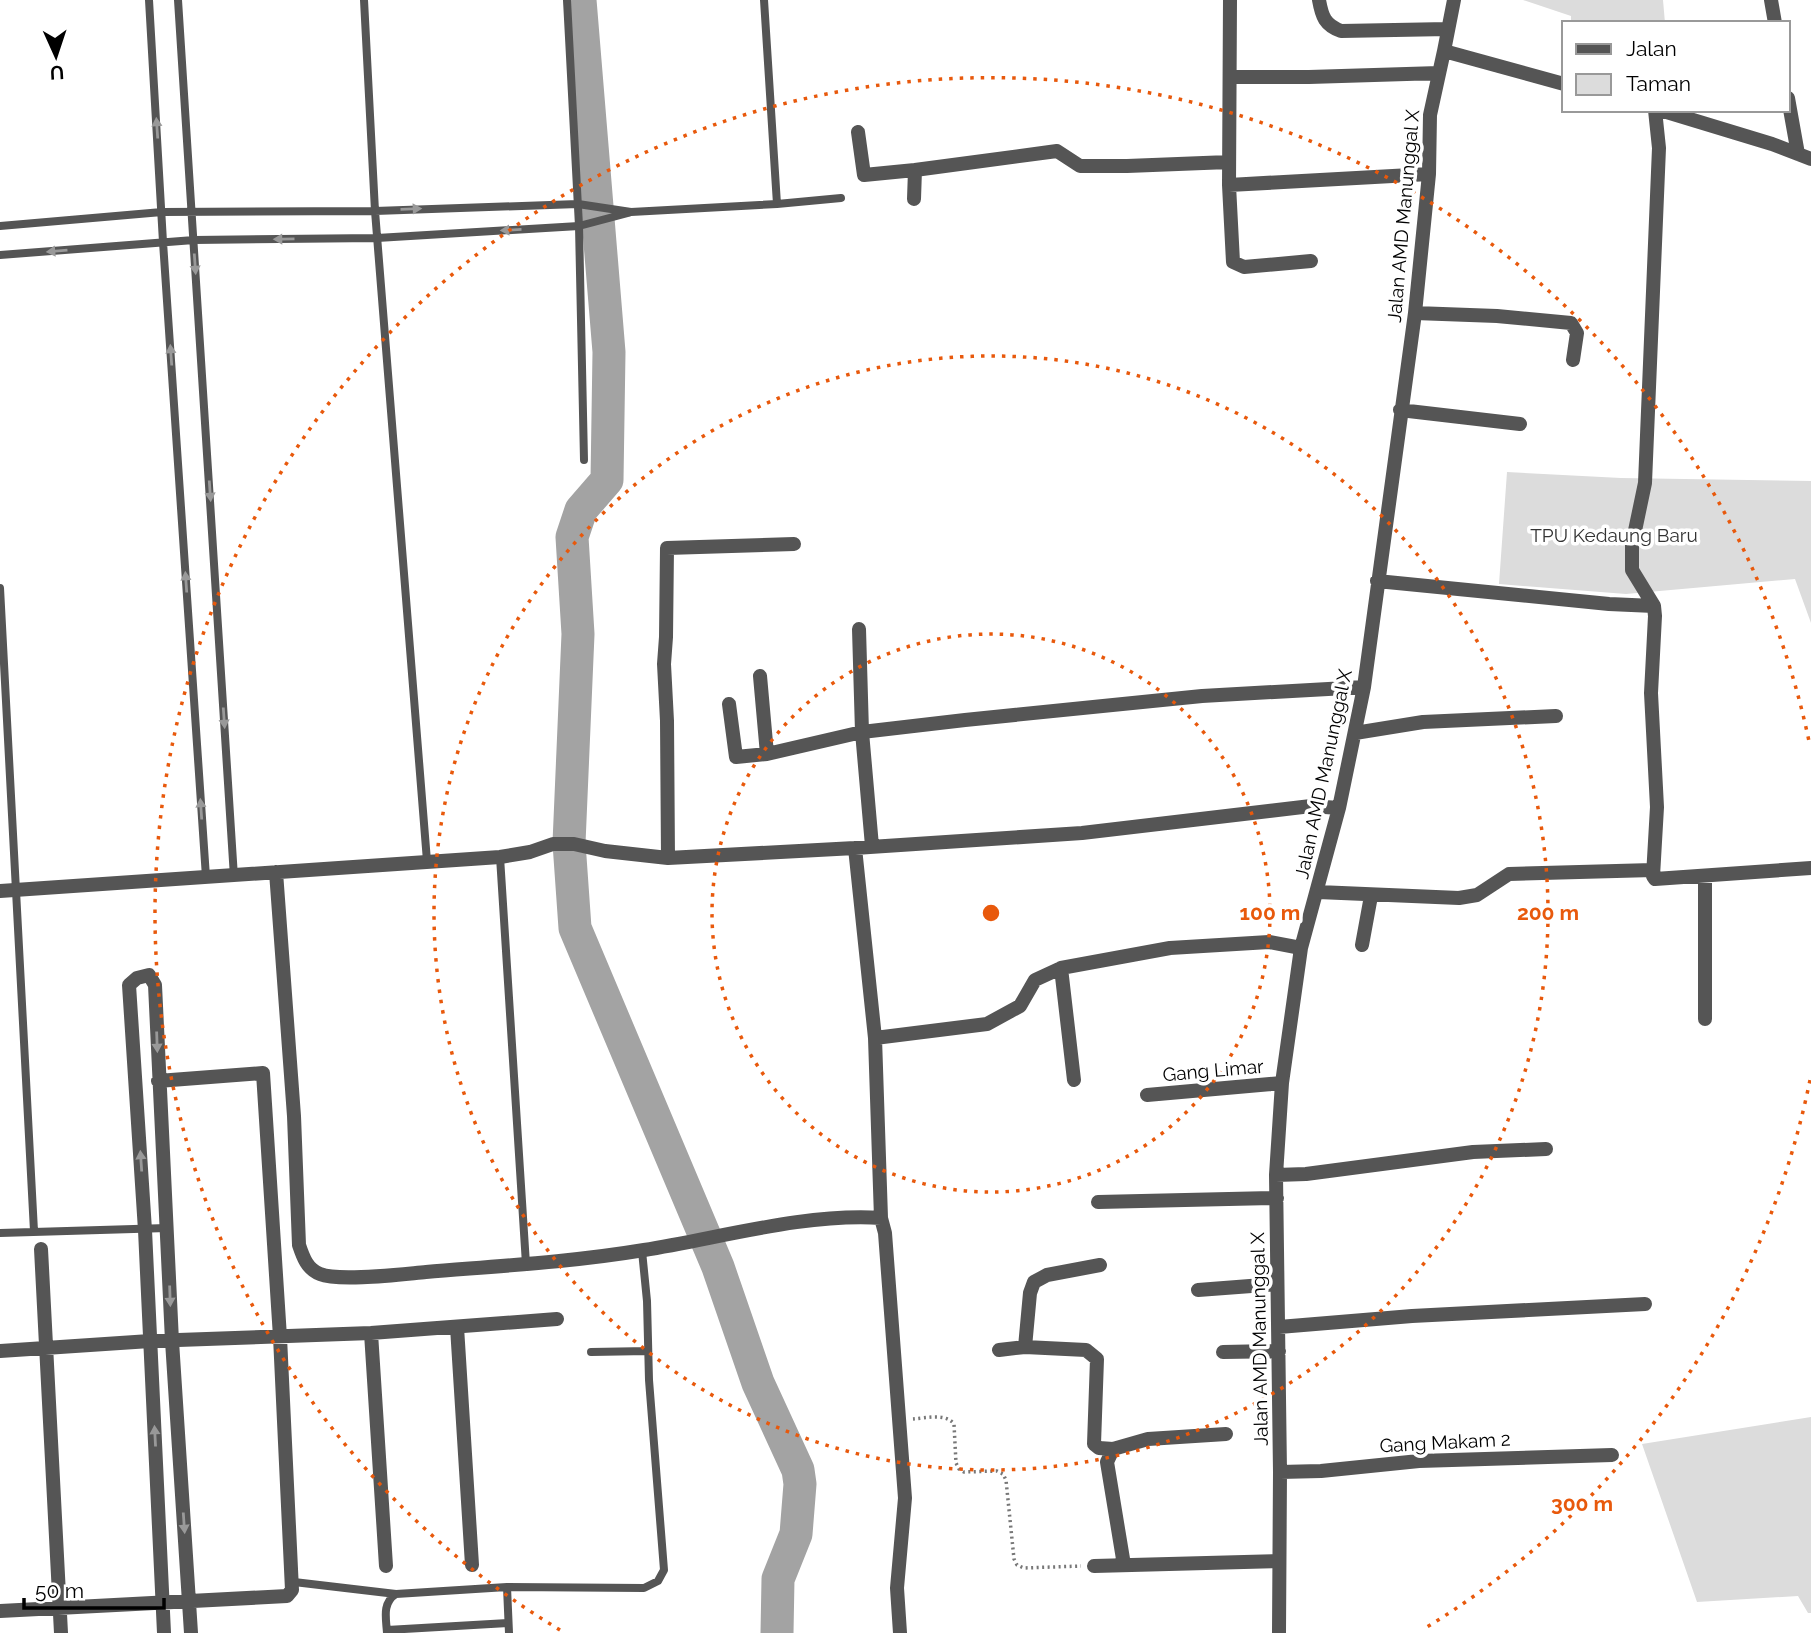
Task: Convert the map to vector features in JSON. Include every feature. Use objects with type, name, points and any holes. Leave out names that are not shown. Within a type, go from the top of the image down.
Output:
[{"type":"street","points":[[1230,0],[1228,162],[1233,262],[1244,267],[1311,261]]},
{"type":"street","points":[[1319,0],[1328,26],[1342,31],[1448,29]]},
{"type":"street","name":"Jalan AMD Manunggal X","points":[[1279,1633],[1276,1175],[1282,1083],[1301,948],[1339,808],[1364,687],[1415,313],[1429,174],[1430,116],[1454,0]]},
{"type":"street","points":[[1771,0],[1775,21]]},
{"type":"street","points":[[1444,51],[1562,83]]},
{"type":"street","points":[[1230,77],[1439,73]]},
{"type":"street","points":[[1790,105],[1805,156]]},
{"type":"street","points":[[1658,112],[1659,148],[1645,483],[1632,545],[1633,570],[1654,606],[1651,693],[1657,807],[1653,870],[1656,878],[1705,877],[1811,868]]},
{"type":"street","points":[[1664,112],[1805,156]]},
{"type":"street","points":[[858,132],[864,175],[1057,151],[1080,166],[1228,162]]},
{"type":"street","points":[[914,199],[915,170]]},
{"type":"street","points":[[1230,186],[1429,174]]},
{"type":"street","points":[[1415,313],[1497,316],[1571,323],[1577,333],[1573,360]]},
{"type":"street","points":[[1400,410],[1520,424]]},
{"type":"street","points":[[668,858],[664,664],[667,548],[794,544]]},
{"type":"street","points":[[1377,581],[1654,606]]},
{"type":"street","points":[[859,629],[862,732],[872,846]]},
{"type":"street","points":[[760,676],[767,754]]},
{"type":"street","points":[[729,704],[736,757],[767,754],[862,732],[1202,696],[1364,687]]},
{"type":"street","points":[[1355,733],[1423,722],[1556,716]]},
{"type":"street","points":[[7,890],[234,877],[500,857],[530,852],[552,844],[575,844],[606,851],[668,858],[1082,833],[1311,806],[1339,808]]},
{"type":"street","points":[[855,848],[875,1038],[881,1218],[886,1233],[905,1498],[897,1588],[900,1633]]},
{"type":"street","points":[[1318,892],[1459,898],[1477,895],[1510,874],[1653,870]]},
{"type":"street","points":[[276,872],[296,1158],[299,1245],[305,1262],[318,1274],[335,1277],[526,1264],[642,1251],[808,1222],[881,1218]]},
{"type":"street","points":[[1705,877],[1705,1019]]},
{"type":"street","points":[[1362,945],[1371,896]]},
{"type":"street","points":[[875,1038],[987,1024],[1020,1006],[1035,980],[1061,968],[1170,948],[1269,942],[1301,948]]},
{"type":"street","points":[[1061,968],[1074,1080]]},
{"type":"street","points":[[164,1633],[145,1230],[129,985],[136,978],[149,975],[155,985],[172,1341],[191,1633]]},
{"type":"street","points":[[0,1611],[288,1596],[292,1590],[294,1582],[263,1073],[158,1081]]},
{"type":"street","name":"Gang Limar","points":[[1147,1095],[1282,1083]]},
{"type":"street","points":[[1276,1175],[1306,1174],[1473,1152],[1546,1149]]},
{"type":"street","points":[[1098,1202],[1277,1198]]},
{"type":"street","points":[[41,1249],[61,1633]]},
{"type":"street","points":[[1025,1347],[1030,1293],[1034,1282],[1047,1275],[1100,1265]]},
{"type":"street","points":[[1198,1290],[1278,1284]]},
{"type":"street","points":[[1279,1327],[1412,1315],[1645,1304]]},
{"type":"street","points":[[0,1351],[150,1341],[371,1333],[557,1319]]},
{"type":"street","points":[[457,1327],[472,1565]]},
{"type":"street","points":[[371,1333],[386,1566]]},
{"type":"street","points":[[999,1350],[1025,1347],[1086,1350],[1097,1359],[1094,1444],[1099,1448],[1113,1449],[1148,1439],[1226,1434]]},
{"type":"street","points":[[1223,1352],[1279,1352]]},
{"type":"street","points":[[1113,1449],[1107,1462],[1124,1565]]},
{"type":"street","name":"Gang Makam 2","points":[[1280,1472],[1321,1471],[1419,1461],[1612,1455]]},
{"type":"street","points":[[1094,1566],[1278,1561]]},
{"type":"lane","points":[[149,0],[206,877]]},
{"type":"lane","points":[[178,0],[234,877]]},
{"type":"lane","points":[[364,0],[377,238],[428,861]]},
{"type":"lane","points":[[567,0],[579,226],[584,460]]},
{"type":"lane","points":[[764,0],[777,204]]},
{"type":"lane","points":[[0,226],[162,212],[375,211],[578,204],[631,212],[841,198]]},
{"type":"lane","points":[[0,256],[194,240],[377,238],[579,226],[631,212]]},
{"type":"lane","points":[[0,588],[7,890],[34,1231]]},
{"type":"lane","points":[[500,857],[526,1264]]},
{"type":"lane","points":[[0,1233],[167,1228]]},
{"type":"lane","points":[[294,1582],[396,1594],[507,1587],[644,1588],[658,1581],[664,1570],[654,1456],[642,1251]]},
{"type":"lane","points":[[591,1352],[648,1351]]},
{"type":"lane","points":[[507,1587],[509,1633]]},
{"type":"lane","points":[[396,1594],[389,1598],[385,1609],[387,1632],[508,1623]]},
{"type":"path","points":[[899,1420],[946,1417],[952,1420],[956,1463],[959,1469],[964,1472],[997,1471],[1003,1474],[1017,1565],[1024,1568],[1094,1566]]},
{"type":"green space","points":[[1523,0],[1663,0],[1665,21],[1571,21],[1571,16]]},
{"type":"green space","name":"TPU Kedaung Baru","points":[[1507,472],[1621,478],[1811,481],[1811,623],[1795,579],[1626,594],[1499,584]]},
{"type":"green space","points":[[1811,1417],[1811,1613],[1808,1613],[1798,1596],[1697,1602],[1642,1444]]},
{"type":"waterway","points":[[580,0],[609,352],[607,480],[581,510],[572,537],[578,634],[569,843],[575,928],[718,1267],[758,1383],[798,1470],[800,1484],[796,1534],[778,1579],[777,1633]]}]
